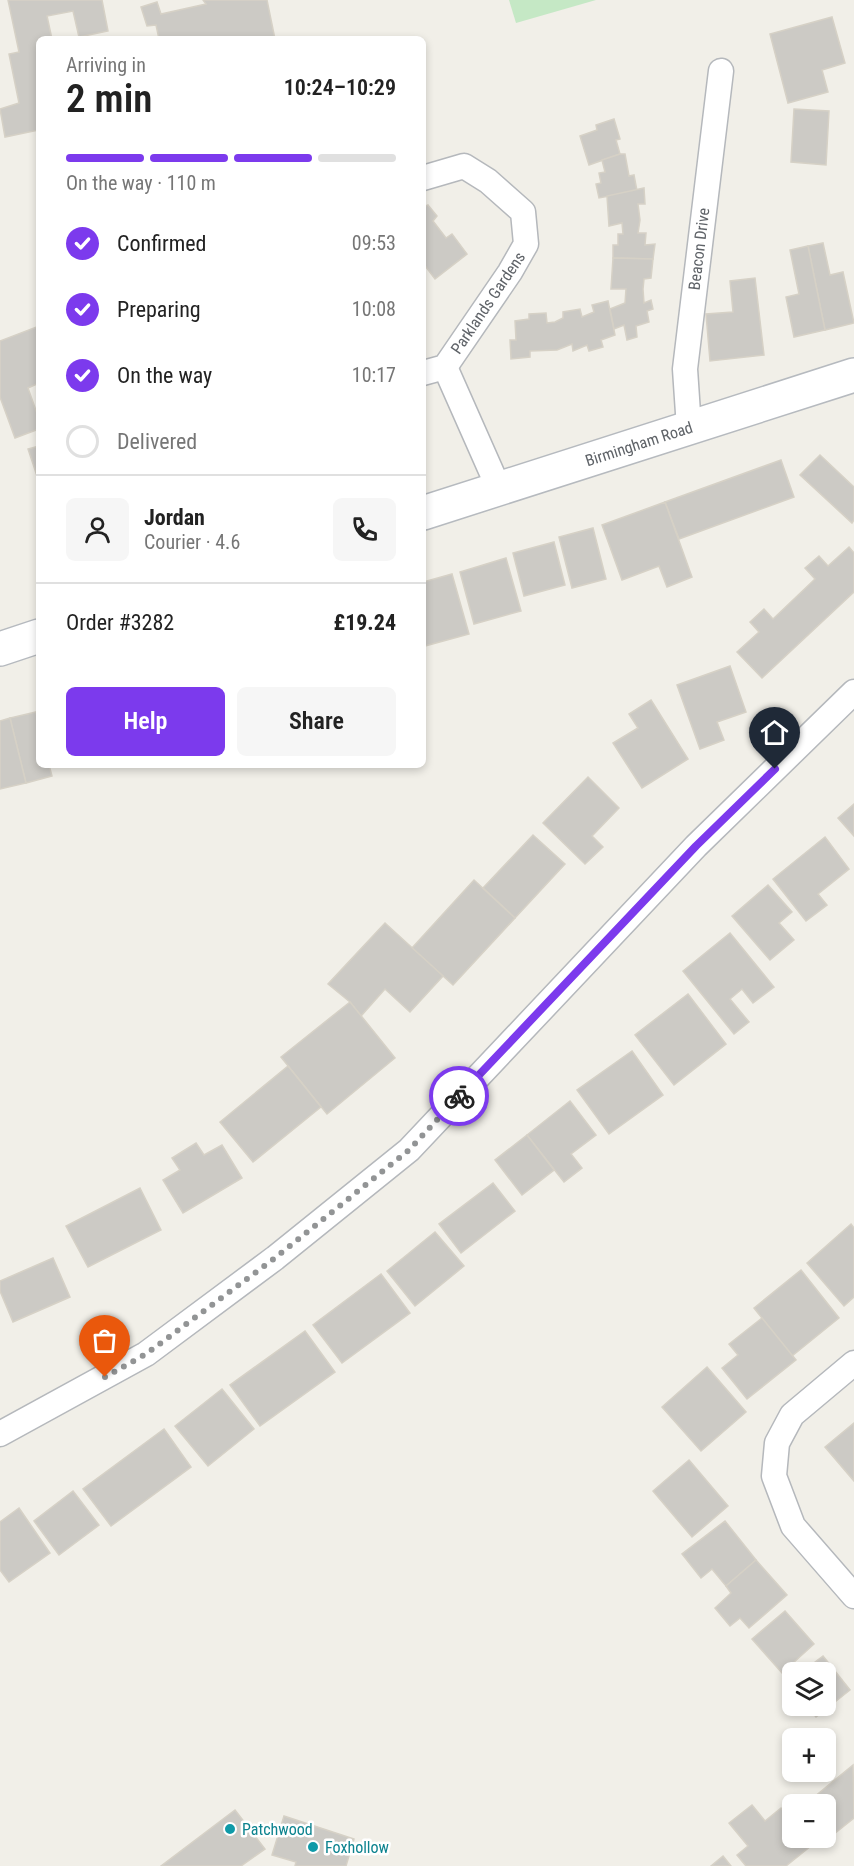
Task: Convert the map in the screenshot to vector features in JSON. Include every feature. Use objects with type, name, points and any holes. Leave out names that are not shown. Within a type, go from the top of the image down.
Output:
[{"type":"street","name":"Beacon Drive","points":[[689,428],[685,369],[721,71]]},
{"type":"street","name":"Parklands Gardens","points":[[426,177],[464,166],[488,181],[523,212],[526,244],[510,272],[434,370],[499,489]]},
{"type":"street","name":"Birmingham Road","points":[[426,512],[854,375]]},
{"type":"street","points":[[0,649],[36,637]]},
{"type":"street","points":[[0,1434],[146,1354],[275,1258],[409,1150],[696,846],[854,692]]},
{"type":"street","points":[[854,1363],[792,1415],[777,1443],[774,1476],[793,1526],[854,1596]]},
{"type":"green space","points":[[509,0],[596,0],[516,23]]},
{"type":"building","points":[[8,0],[102,0],[108,31],[79,36],[73,11],[47,16],[51,36],[36,36],[36,131],[5,137],[0,109],[19,103],[9,54],[19,52]]},
{"type":"building","points":[[203,0],[267,0],[274,36],[158,36],[156,25],[147,26],[141,7],[157,2],[161,14],[206,4]]},
{"type":"building","points":[[832,17],[845,63],[822,70],[828,92],[788,103],[770,34]]},
{"type":"building","points":[[794,109],[829,111],[826,165],[791,162]]},
{"type":"building","points":[[614,119],[620,139],[616,140],[620,154],[589,165],[580,136],[597,130],[596,125]]},
{"type":"building","points":[[625,154],[629,176],[634,175],[637,191],[599,198],[596,184],[601,183],[599,173],[605,172],[602,160]]},
{"type":"building","points":[[644,188],[645,204],[638,204],[640,220],[638,233],[646,233],[645,245],[655,244],[653,259],[613,258],[613,245],[618,245],[618,234],[623,234],[622,223],[609,226],[607,196]]},
{"type":"building","points":[[428,205],[437,216],[433,221],[446,238],[452,234],[467,254],[435,279],[426,267],[426,206]]},
{"type":"building","points":[[823,243],[830,275],[843,272],[854,323],[825,330],[808,246]]},
{"type":"building","points":[[808,246],[825,330],[794,337],[786,297],[799,294],[790,250]]},
{"type":"building","points":[[613,258],[653,259],[651,278],[644,279],[643,289],[644,303],[651,300],[653,309],[647,311],[649,322],[636,326],[637,337],[627,340],[624,325],[614,329],[610,309],[625,303],[626,289],[611,289]]},
{"type":"building","points":[[755,278],[764,355],[710,361],[706,314],[733,312],[730,281]]},
{"type":"building","points":[[608,301],[615,335],[601,340],[603,347],[589,351],[587,345],[573,351],[572,344],[557,350],[530,351],[530,357],[511,359],[510,340],[516,340],[515,321],[529,319],[529,314],[546,313],[547,323],[555,322],[563,318],[563,312],[580,309],[582,317],[594,312],[592,305]]},
{"type":"building","points":[[36,327],[36,384],[28,388],[36,411],[36,430],[15,438],[0,397],[0,341]]},
{"type":"building","points":[[36,447],[36,473],[28,449]]},
{"type":"building","points":[[820,455],[854,487],[854,520],[852,523],[800,475]]},
{"type":"building","points":[[781,460],[794,497],[679,539],[665,502]]},
{"type":"building","points":[[665,502],[692,577],[667,587],[659,566],[622,580],[602,525]]},
{"type":"building","points":[[593,528],[606,579],[572,588],[559,537]]},
{"type":"building","points":[[554,542],[565,585],[524,596],[513,553]]},
{"type":"building","points":[[849,547],[854,553],[854,592],[762,678],[737,652],[759,632],[750,622],[764,609],[773,619],[815,579],[805,568],[819,556],[828,566]]},
{"type":"building","points":[[506,558],[521,611],[474,624],[460,572]]},
{"type":"building","points":[[452,574],[469,634],[426,646],[426,581]]},
{"type":"building","points":[[730,666],[746,712],[717,722],[724,740],[700,749],[677,685]]},
{"type":"building","points":[[651,700],[688,759],[642,788],[613,743],[638,728],[629,714]]},
{"type":"building","points":[[36,712],[36,768],[50,768],[52,776],[26,783],[10,718]]},
{"type":"building","points":[[10,718],[26,783],[0,789],[0,721]]},
{"type":"building","points":[[588,777],[619,808],[592,836],[603,847],[585,864],[543,823]]},
{"type":"building","points":[[854,804],[854,836],[838,818]]},
{"type":"building","points":[[533,835],[565,864],[515,918],[483,888]]},
{"type":"building","points":[[825,837],[849,869],[818,894],[827,905],[806,921],[773,879]]},
{"type":"building","points":[[474,880],[515,918],[453,985],[412,948]]},
{"type":"building","points":[[768,885],[792,912],[779,923],[794,940],[770,960],[732,916]]},
{"type":"building","points":[[385,923],[443,976],[410,1012],[385,989],[361,1016],[350,1002],[328,984]]},
{"type":"building","points":[[730,933],[774,987],[753,1003],[742,989],[730,999],[749,1022],[734,1034],[683,971]]},
{"type":"building","points":[[688,994],[726,1044],[674,1085],[635,1035]]},
{"type":"building","points":[[350,1002],[395,1058],[327,1114],[281,1057]]},
{"type":"building","points":[[632,1051],[663,1095],[609,1134],[577,1090]]},
{"type":"building","points":[[288,1066],[321,1107],[253,1162],[220,1122]]},
{"type":"building","points":[[570,1101],[596,1135],[571,1154],[582,1168],[564,1182],[527,1135]]},
{"type":"building","points":[[527,1135],[554,1170],[522,1195],[495,1160]]},
{"type":"building","points":[[196,1143],[204,1155],[222,1145],[242,1178],[183,1213],[163,1180],[180,1170],[172,1158]]},
{"type":"building","points":[[493,1183],[515,1211],[461,1253],[439,1224]]},
{"type":"building","points":[[140,1188],[161,1230],[88,1267],[66,1226]]},
{"type":"building","points":[[851,1224],[854,1228],[854,1297],[844,1306],[807,1263]]},
{"type":"building","points":[[435,1232],[464,1266],[415,1306],[387,1271]]},
{"type":"building","points":[[53,1258],[70,1297],[13,1322],[0,1291],[0,1281]]},
{"type":"building","points":[[801,1270],[839,1318],[792,1356],[754,1308]]},
{"type":"building","points":[[381,1274],[410,1313],[342,1363],[313,1325]]},
{"type":"building","points":[[762,1318],[796,1360],[747,1399],[722,1368],[738,1355],[729,1344]]},
{"type":"building","points":[[305,1331],[335,1372],[260,1426],[230,1385]]},
{"type":"building","points":[[707,1367],[746,1412],[701,1451],[662,1407]]},
{"type":"building","points":[[222,1389],[254,1429],[208,1466],[175,1426]]},
{"type":"building","points":[[854,1423],[854,1481],[825,1447]]},
{"type":"building","points":[[164,1429],[191,1467],[111,1526],[83,1489]]},
{"type":"building","points":[[689,1460],[728,1506],[692,1537],[653,1491]]},
{"type":"building","points":[[73,1491],[99,1525],[59,1555],[34,1521]]},
{"type":"building","points":[[19,1508],[50,1553],[9,1582],[0,1570],[0,1522]]},
{"type":"building","points":[[725,1521],[756,1560],[726,1586],[712,1569],[701,1578],[682,1554]]},
{"type":"building","points":[[756,1560],[787,1595],[749,1628],[740,1618],[730,1626],[715,1608],[731,1593],[726,1586]]},
{"type":"building","points":[[785,1611],[814,1644],[794,1662],[782,1662],[782,1673],[752,1639]]},
{"type":"building","points":[[823,1656],[828,1662],[815,1662]]},
{"type":"building","points":[[836,1672],[850,1690],[836,1701]]},
{"type":"building","points":[[853,1765],[854,1818],[836,1832],[836,1794],[818,1794],[832,1782],[836,1782],[836,1779]]},
{"type":"building","points":[[752,1805],[765,1821],[781,1808],[782,1848],[808,1848],[786,1866],[746,1866],[737,1855],[748,1846],[729,1823]]},
{"type":"building","name":"Patchwood","points":[[235,1810],[265,1849],[241,1866],[161,1866]]},
{"type":"building","name":"Foxhollow","points":[[284,1816],[354,1839],[346,1866],[295,1866],[296,1862],[272,1855]]},
{"type":"building","points":[[723,1856],[731,1866],[711,1866]]},
{"type":"way so far","points":[[105,1377],[146,1354],[275,1258],[409,1150],[459,1096]]},
{"type":"place","name":"Patchwood","points":[[230,1829]]},
{"type":"place","name":"Foxhollow","points":[[313,1847]]},
{"type":"route","points":[[459,1096],[696,846],[775,769]]}]
